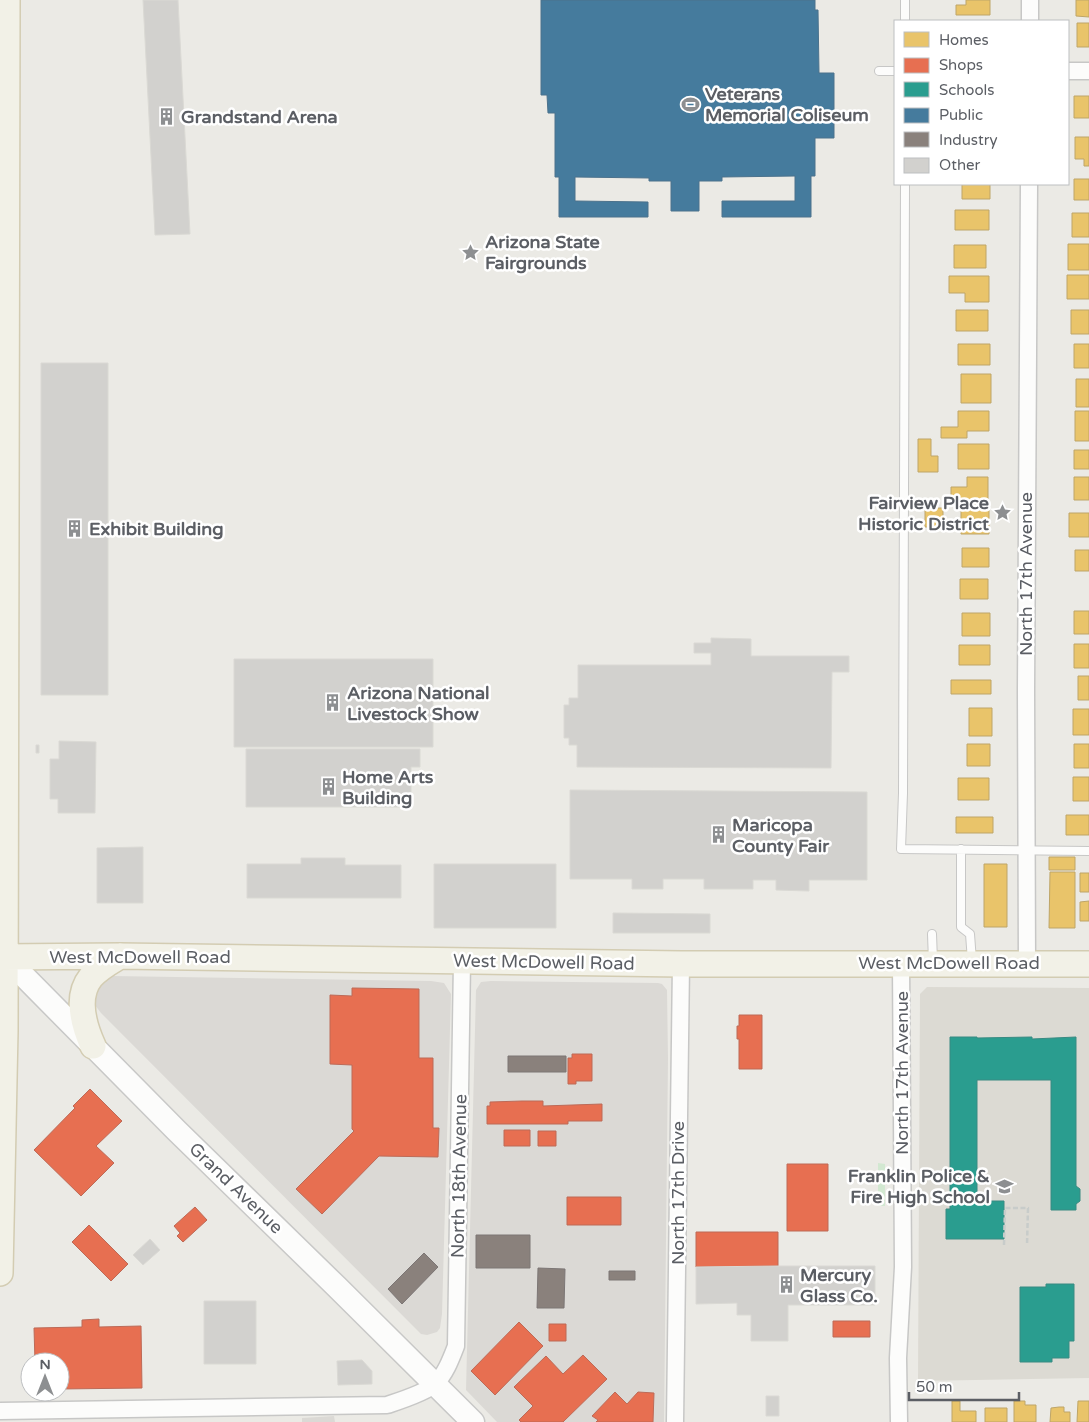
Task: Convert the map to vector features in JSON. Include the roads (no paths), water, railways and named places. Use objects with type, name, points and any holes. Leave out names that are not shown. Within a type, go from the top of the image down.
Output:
[{"type":"main road","points":[[0,1274],[3,123],[5,13]]},
{"type":"main road","name":"West McDowell Road","points":[[2,956],[681,964],[1089,964]]},
{"type":"main road","name":"Grand Avenue","points":[[2,956],[473,1422]]},
{"type":"main road","points":[[93,1046],[83,1013],[84,991],[91,977],[120,956]]},
{"type":"street","points":[[1030,0],[1030,20]]},
{"type":"street","points":[[1069,71],[1089,71]]},
{"type":"street","name":"North 17th Avenue","points":[[1027,964],[1029,185]]},
{"type":"street","name":"North 18th Avenue","points":[[435,1385],[447,1367],[456,1346],[462,962]]},
{"type":"street","name":"North 17th Avenue","points":[[899,1422],[898,1358],[903,1267],[901,963]]},
{"type":"street","name":"North 17th Drive","points":[[675,1422],[681,964]]},
{"type":"street","points":[[0,1411],[387,1405],[435,1385]]},
{"type":"lane","points":[[905,0],[905,20]]},
{"type":"lane","points":[[879,71],[894,71]]},
{"type":"lane","points":[[905,185],[903,793],[901,849],[1089,852]]},
{"type":"lane","points":[[961,849],[961,927],[970,934],[972,964]]},
{"type":"lane","points":[[932,934],[934,964]]},
{"type":"place","name":"Veterans Memorial Coliseum","points":[[691,104]]},
{"type":"place","name":"Grandstand Arena","points":[[167,117]]},
{"type":"place","name":"Arizona State Fairgrounds","points":[[471,252]]},
{"type":"place","name":"Fairview Place Historic District","points":[[1003,513]]},
{"type":"place","name":"Exhibit Building","points":[[75,529]]},
{"type":"place","name":"Arizona National Livestock Show","points":[[333,703]]},
{"type":"place","name":"Home Arts Building","points":[[328,787]]},
{"type":"place","name":"Maricopa County Fair","points":[[718,835]]},
{"type":"place","name":"Franklin Police & Fire High School","points":[[1004,1186]]},
{"type":"place","name":"Mercury Glass Co.","points":[[786,1285]]}]
